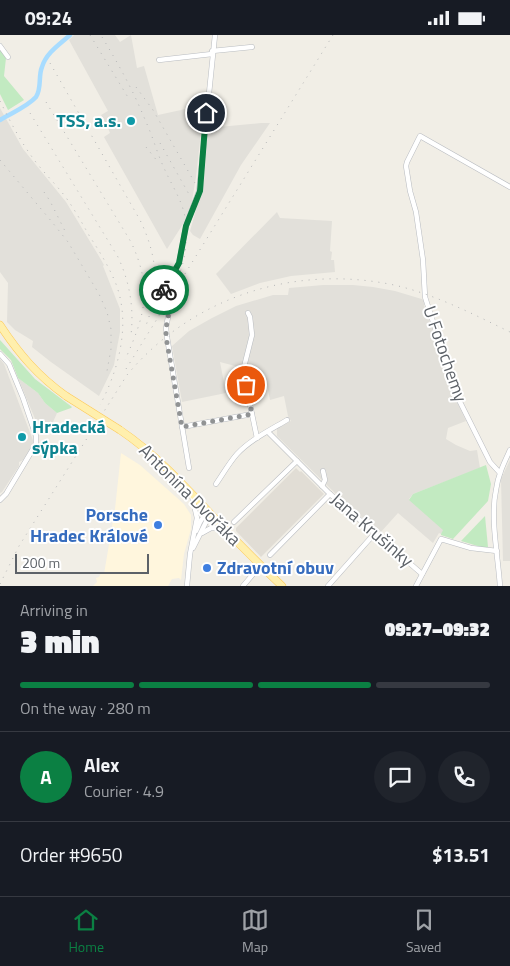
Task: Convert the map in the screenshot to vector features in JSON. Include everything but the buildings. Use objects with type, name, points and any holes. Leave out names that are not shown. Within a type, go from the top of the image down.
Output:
[{"type":"main road","name":"Antonína Dvořáka","points":[[0,325],[31,366],[66,396],[120,430],[156,458],[282,586]]},
{"type":"street","points":[[189,468],[166,337],[170,307],[164,290],[179,263],[186,226],[200,191],[214,35]]},
{"type":"street","points":[[0,46],[8,57]]},
{"type":"street","points":[[159,60],[252,47]]},
{"type":"street","name":"U Fotochemy","points":[[500,473],[490,462],[457,396],[425,297],[423,260],[406,166],[420,136],[510,187]]},
{"type":"street","points":[[248,313],[252,335],[243,371],[258,438]]},
{"type":"street","points":[[0,354],[9,364],[36,436],[36,444],[0,501]]},
{"type":"street","points":[[182,427],[252,414]]},
{"type":"street","points":[[216,484],[237,454],[287,420]]},
{"type":"street","name":"Jana Krušinky","points":[[268,432],[330,495],[422,574]]},
{"type":"street","points":[[500,586],[494,510],[500,473],[510,449]]},
{"type":"street","points":[[234,522],[297,461]]},
{"type":"street","name":"Jana Krušinky","points":[[322,486],[325,480],[323,471]]},
{"type":"street","points":[[187,586],[197,514],[191,492]]},
{"type":"street","points":[[270,555],[330,495]]},
{"type":"street","points":[[193,537],[202,518],[210,514]]},
{"type":"street","points":[[190,554],[210,514]]},
{"type":"street","points":[[199,536],[211,528],[224,529]]},
{"type":"street","points":[[328,586],[375,533]]},
{"type":"street","points":[[416,586],[441,539],[471,548],[497,551]]},
{"type":"street","points":[[243,586],[254,573]]},
{"type":"shaded area","points":[[74,35],[115,35],[120,42],[131,35],[137,68],[144,66],[158,115],[204,105],[190,213],[167,249],[104,137],[110,133],[101,115],[108,111],[69,40]]},
{"type":"shaded area","points":[[0,108],[23,149],[66,202],[100,258],[120,309],[120,332],[114,365],[99,396],[32,347],[33,341],[15,330],[7,322],[8,283],[0,272]]},
{"type":"shaded area","points":[[270,123],[241,165],[200,239],[190,231],[204,181],[208,128]]},
{"type":"shaded area","points":[[277,212],[280,218],[332,221],[330,251],[332,252],[331,260],[334,260],[335,272],[291,276],[260,283],[231,294],[216,274]]},
{"type":"shaded area","points":[[323,285],[373,287],[425,300],[424,305],[456,400],[466,421],[448,428],[446,439],[470,451],[477,450],[480,468],[413,494],[409,499],[444,530],[441,534],[439,533],[433,543],[398,513],[380,533],[339,497],[277,436],[277,428],[291,421],[288,416],[284,396],[270,400],[265,374],[220,362],[226,393],[182,402],[172,346],[189,331],[236,306],[273,295],[288,295],[289,288]]},
{"type":"shaded area","points":[[0,359],[4,364],[34,443],[23,460],[19,462],[19,466],[0,493]]},
{"type":"shaded area","points":[[18,378],[38,393],[45,403],[57,413],[53,422],[41,433]]},
{"type":"shaded area","points":[[121,453],[140,465],[184,504],[191,515],[191,529],[184,554],[181,580],[179,578],[172,579],[168,586],[93,586],[97,582],[96,578],[101,573],[104,574],[115,509]]},
{"type":"shaded area","points":[[510,460],[510,561],[503,561],[501,479]]},
{"type":"shaded area","points":[[296,468],[324,494],[261,557],[236,531],[236,528]]},
{"type":"green space","points":[[0,50],[6,58],[4,76],[24,100],[8,110],[0,94]]},
{"type":"green space","points":[[0,340],[35,379],[72,407],[57,413],[45,403],[38,393],[18,378],[11,360],[0,349]]},
{"type":"green space","points":[[486,465],[491,484],[488,501],[453,539],[441,535],[443,530],[409,500],[413,494]]},
{"type":"green space","points":[[485,516],[488,547],[481,547],[461,541]]},
{"type":"waterway","points":[[0,120],[24,107],[36,97],[44,62],[54,49],[70,35]]},
{"type":"railway","points":[[90,35],[129,99]]},
{"type":"railway","points":[[126,369],[333,35]]},
{"type":"railway","points":[[102,37],[136,100],[184,211],[186,248],[178,277]]},
{"type":"railway","points":[[50,63],[140,220],[146,234],[153,260],[155,287],[150,314],[145,328]]},
{"type":"railway","points":[[136,87],[153,110],[195,183]]},
{"type":"railway","points":[[0,101],[30,154],[75,210],[116,284],[122,315],[121,346],[113,377],[100,405]]},
{"type":"railway","points":[[46,102],[131,242],[138,259],[144,288],[144,302],[137,329],[125,360]]},
{"type":"railway","points":[[30,113],[118,257],[126,276],[130,296],[132,315],[131,335]]},
{"type":"railway","points":[[160,143],[190,196]]},
{"type":"railway","points":[[146,147],[158,162]]},
{"type":"railway","points":[[0,160],[68,242],[99,294],[107,312],[111,329],[111,349],[107,371]]},
{"type":"railway","points":[[44,192],[65,231]]},
{"type":"railway","points":[[0,584],[19,546],[127,375],[153,348],[182,325],[214,307],[247,293],[283,284],[319,279],[356,280],[394,285],[424,294],[453,305],[510,332]]},
{"type":"way so far","points":[[164,290],[170,305],[166,337],[182,427],[252,414],[246,385]]},
{"type":"place","name":"TSS, a.s.","points":[[131,121]]},
{"type":"place","name":"Hradecká sýpka","points":[[22,437]]},
{"type":"place","name":"Porsche Hradec Králové","points":[[158,525]]},
{"type":"place","name":"Zdravotní obuv","points":[[207,568]]},
{"type":"route","points":[[164,290],[179,263],[186,226],[200,191],[206,113]]}]
